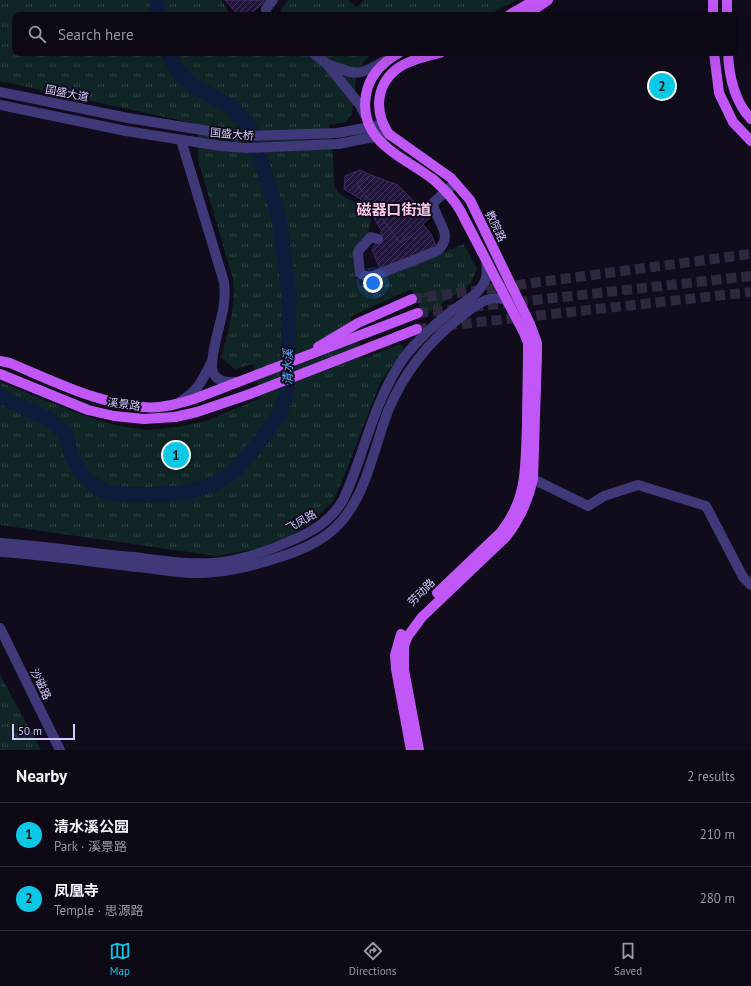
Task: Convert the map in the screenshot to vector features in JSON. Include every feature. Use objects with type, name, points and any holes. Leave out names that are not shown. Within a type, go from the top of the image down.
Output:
[{"type":"main road","points":[[513,12],[535,0]]},
{"type":"main road","points":[[530,12],[548,0]]},
{"type":"main road","points":[[713,0],[713,12]]},
{"type":"main road","points":[[727,0],[727,12]]},
{"type":"main road","points":[[395,56],[383,64],[370,81],[365,99],[366,117],[373,132],[388,149],[433,180],[446,191],[460,210],[524,333],[528,343],[529,477]]},
{"type":"main road","name":"教院路","points":[[429,56],[408,62],[397,69],[388,78],[383,86],[379,102],[380,118],[389,134],[439,169],[455,183],[470,200],[530,324],[536,344],[529,477]]},
{"type":"main road","points":[[714,56],[719,93],[733,122],[751,141]]},
{"type":"main road","points":[[728,56],[733,88],[744,111],[751,119]]},
{"type":"main road","points":[[296,360],[358,323],[412,299]]},
{"type":"main road","points":[[296,360],[418,313]]},
{"type":"main road","name":"溪景路","points":[[0,374],[88,410],[114,416],[144,419],[175,417],[197,412],[250,394],[417,329]]},
{"type":"main road","name":"溪景路","points":[[0,361],[10,363],[92,398],[144,408],[175,405],[296,360]]},
{"type":"main road","name":"劳动路","points":[[411,750],[396,669],[395,655],[402,632],[417,612],[501,532],[517,507],[529,477]]},
{"type":"main road","name":"劳动路","points":[[419,750],[404,670],[404,646],[408,636],[422,617],[506,537],[516,525],[530,497],[529,477]]},
{"type":"street","points":[[266,12],[266,9],[273,0]]},
{"type":"street","points":[[317,56],[327,64],[360,105],[366,117]]},
{"type":"street","points":[[327,64],[356,73],[362,73],[369,71],[394,56]]},
{"type":"street","name":"国盛大道","points":[[0,92],[128,118]]},
{"type":"street","name":"国盛大桥","points":[[0,105],[126,131],[221,146],[246,148],[338,144],[373,132]]},
{"type":"street","name":"国盛大桥","points":[[128,118],[247,136],[373,132]]},
{"type":"street","points":[[373,132],[383,125]]},
{"type":"street","points":[[373,132],[389,134]]},
{"type":"street","points":[[181,140],[224,282],[224,309],[212,361],[212,371],[214,376],[219,380],[227,382],[243,380]]},
{"type":"street","points":[[378,239],[371,237],[359,250],[357,256],[360,273],[362,275],[371,277],[407,260],[437,251],[443,245],[445,234],[433,203],[455,183]]},
{"type":"street","name":"飞凤路","points":[[0,543],[170,562],[212,563],[233,560],[271,550],[314,530],[327,520],[343,500],[350,486],[379,403],[406,355],[434,325],[476,292],[483,284],[487,271],[486,261]]},
{"type":"street","points":[[0,552],[169,570],[212,573],[250,566],[308,546],[321,539],[334,529],[353,506],[360,492],[395,396],[404,379],[427,347],[453,323],[480,302],[498,298],[507,300]]},
{"type":"street","points":[[175,405],[192,394],[198,387],[212,361]]},
{"type":"street","points":[[529,477],[588,506],[604,496],[638,485],[706,506],[743,577],[751,585]]},
{"type":"street","name":"沙磁路","points":[[0,628],[60,750]]},
{"type":"green space","points":[[0,0],[222,0],[228,12],[12,12],[12,56],[369,56],[363,63],[356,78],[352,113],[346,122],[329,125],[333,155],[334,186],[342,196],[363,206],[371,220],[368,233],[354,250],[360,286],[464,244],[477,269],[471,283],[425,316],[411,289],[350,317],[364,358],[401,344],[404,348],[380,383],[333,501],[311,523],[287,537],[255,549],[217,556],[0,525],[0,382],[82,415],[118,426],[148,430],[178,427],[206,421],[261,398],[253,364],[235,369],[221,358],[229,329],[232,310],[234,290],[233,279],[198,160],[197,124],[0,81]]},
{"type":"green space","points":[[288,0],[347,0],[357,7],[364,0],[517,0],[494,12],[282,12],[280,10]]},
{"type":"green space","points":[[0,675],[41,750],[0,750]]},
{"type":"building","points":[[225,0],[267,0],[253,12],[235,12]]},
{"type":"building","points":[[360,170],[371,175],[357,184],[400,243],[411,236],[414,239],[426,228],[431,234],[436,246],[380,269],[372,250],[382,231],[362,200],[344,189],[345,176]]},
{"type":"building","points":[[371,175],[398,185],[430,218],[423,224],[426,228],[414,239],[411,236],[400,243],[357,184]]},
{"type":"waterway","name":"清水溪","points":[[157,0],[158,12]]},
{"type":"waterway","name":"清水溪","points":[[0,396],[50,420],[64,432],[72,457],[84,477],[106,493],[145,495],[182,493],[212,485],[234,472],[254,449],[280,414],[288,389],[289,291],[279,218],[250,127],[229,105],[195,87],[180,75],[170,56]]},
{"type":"tunnel","points":[[412,299],[751,254]]},
{"type":"tunnel","points":[[473,307],[751,276]]},
{"type":"tunnel","points":[[417,329],[751,292]]},
{"type":"tunnel","points":[[418,313],[457,309]]},
{"type":"place","name":"凤凰寺","points":[[662,86]]},
{"type":"place","name":"清水溪公园","points":[[176,455]]},
{"type":"district","name":"磁器口街道","points":[[394,210]]}]
